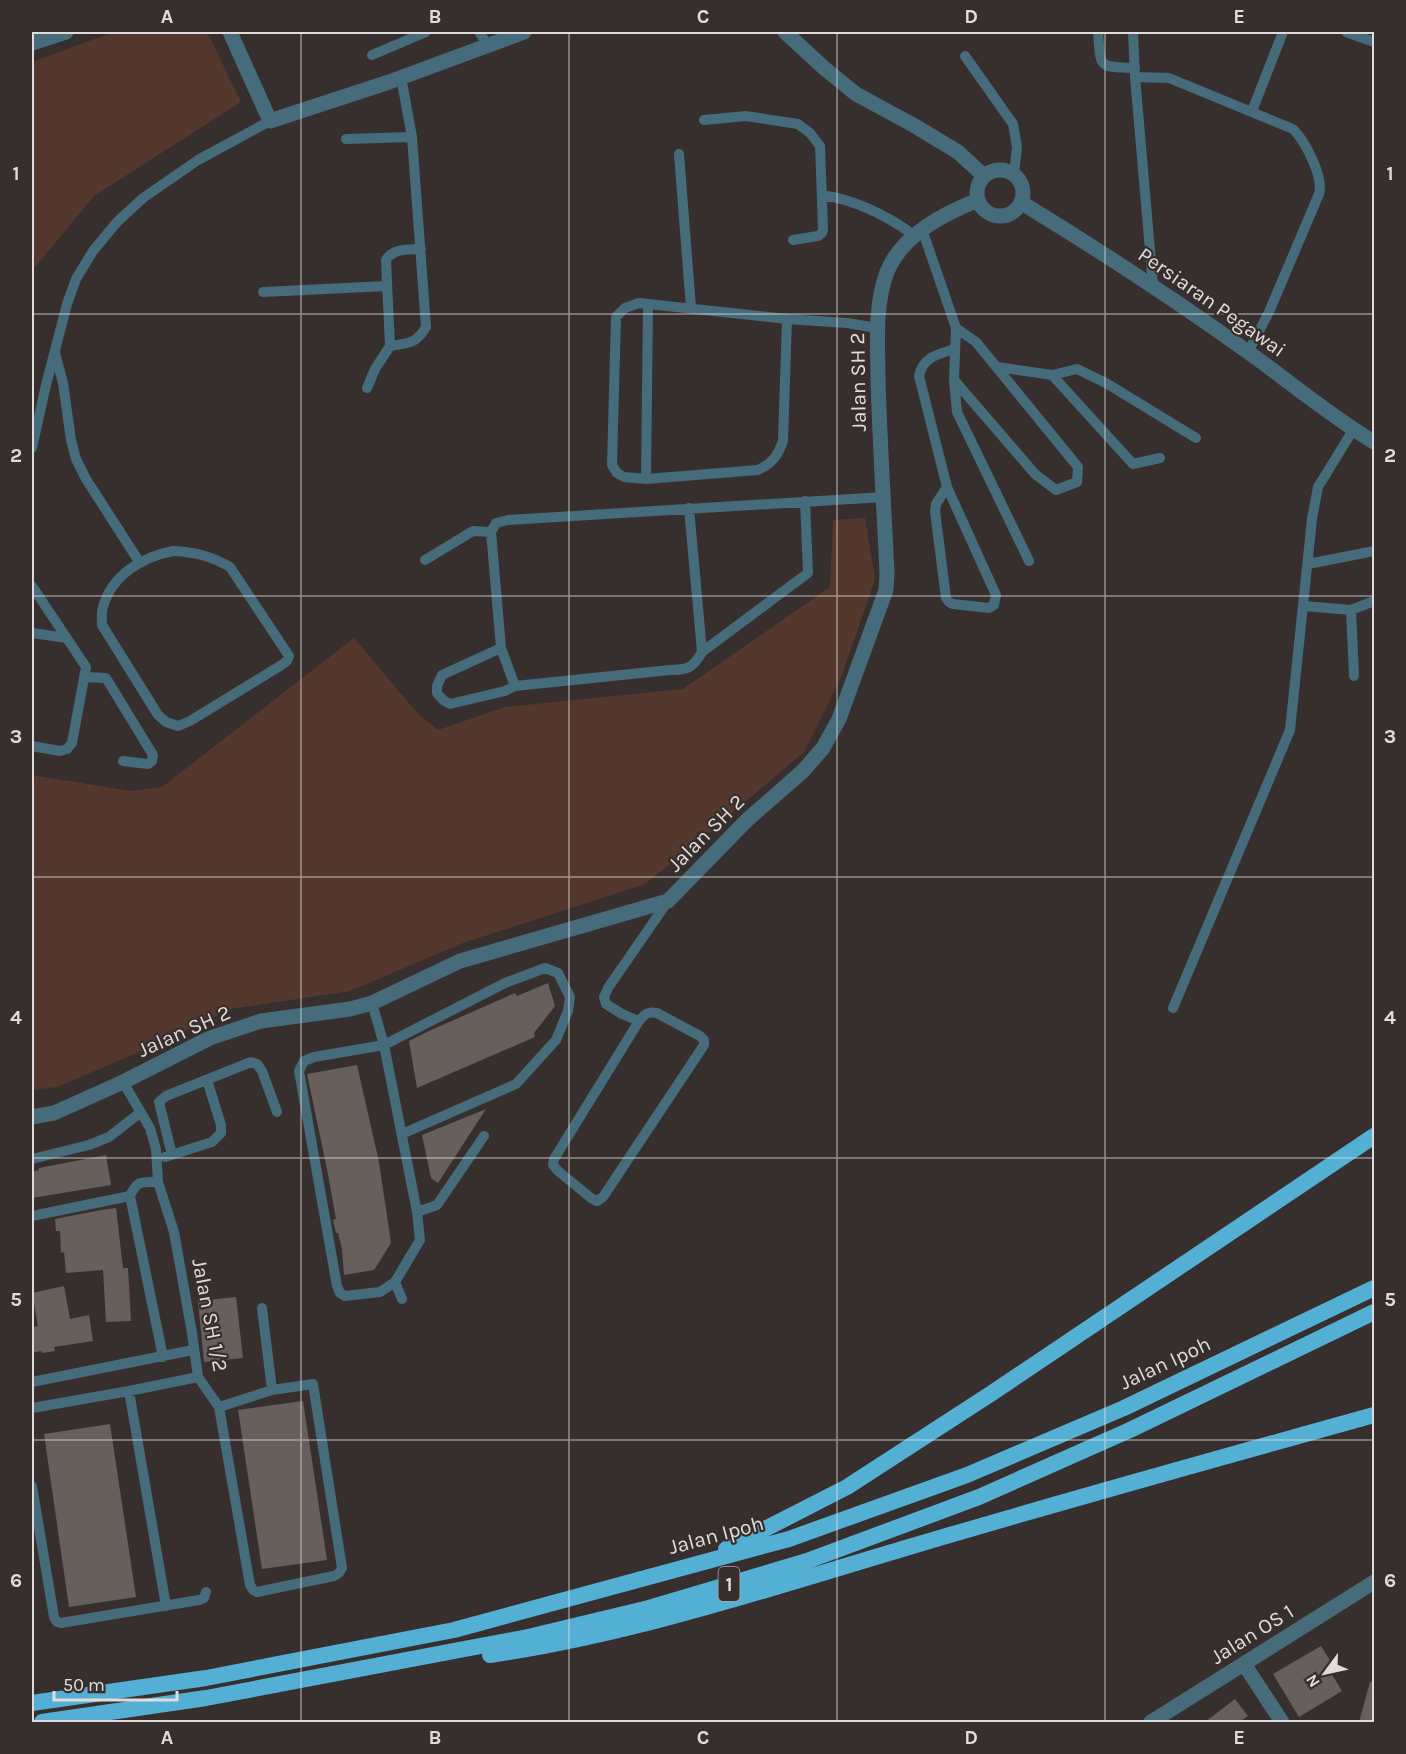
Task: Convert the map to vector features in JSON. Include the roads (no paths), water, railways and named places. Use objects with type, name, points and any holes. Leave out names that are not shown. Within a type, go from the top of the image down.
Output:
[{"type":"highway","points":[[702,1562],[847,1488],[1374,1136]]},
{"type":"highway","name":"Jalan Ipoh","points":[[32,1703],[206,1678],[454,1630],[789,1539],[967,1475],[1124,1408],[1374,1288]]},
{"type":"highway","name":"1","points":[[42,1722],[206,1698],[528,1637],[649,1608],[807,1561],[979,1497],[1130,1430],[1374,1312]]},
{"type":"highway","points":[[344,1672],[435,1663],[536,1648],[691,1611],[1031,1511],[1374,1415]]},
{"type":"street","points":[[32,43],[66,32]]},
{"type":"street","points":[[230,32],[270,121],[401,77],[488,45],[504,35],[524,32]]},
{"type":"street","points":[[785,32],[856,94],[958,152],[984,176]]},
{"type":"street","points":[[1007,170],[1020,180],[1024,195],[1017,210],[1011,214],[995,216],[982,208],[977,191],[984,176],[991,171],[1007,170]]},
{"type":"street","name":"Jalan SH 2","points":[[32,1117],[54,1113],[123,1082],[210,1038],[261,1021],[342,1011],[372,1003],[460,961],[668,901],[747,820],[803,771],[823,748],[839,719],[886,590],[877,328],[880,299],[888,271],[900,250],[918,232],[960,207],[978,200]]},
{"type":"street","name":"Persiaran Pegawai","points":[[1022,203],[1153,285],[1353,430],[1374,442]]},
{"type":"street","name":"Jalan OS 1","points":[[1151,1722],[1374,1582]]},
{"type":"street","points":[[1244,1664],[1282,1722]]},
{"type":"lane","points":[[372,55],[426,32]]},
{"type":"lane","points":[[479,32],[488,45]]},
{"type":"lane","points":[[1098,32],[1100,61],[1104,65],[1169,78],[1293,129],[1301,137],[1320,179],[1321,187],[1269,312],[1248,352]]},
{"type":"lane","points":[[1133,32],[1153,285]]},
{"type":"lane","points":[[1252,111],[1284,32]]},
{"type":"lane","points":[[1346,32],[1374,42]]},
{"type":"lane","points":[[965,56],[1013,124],[1017,147],[1014,174]]},
{"type":"lane","points":[[390,346],[413,342],[421,337],[426,327],[412,137],[401,77]]},
{"type":"lane","points":[[704,120],[746,116],[798,124],[810,133],[820,146],[822,234],[792,240]]},
{"type":"lane","points":[[32,448],[67,304],[76,279],[93,251],[117,222],[143,198],[198,160],[270,121]]},
{"type":"lane","points":[[346,139],[412,137]]},
{"type":"lane","points":[[679,154],[691,308]]},
{"type":"lane","points":[[822,195],[841,198],[918,232],[956,328],[954,380],[957,412],[1029,561]]},
{"type":"lane","points":[[367,388],[375,369],[390,346],[386,260],[396,251],[420,249]]},
{"type":"lane","points":[[262,292],[387,286]]},
{"type":"lane","points":[[788,319],[783,441],[777,456],[768,465],[758,470],[646,479],[624,477],[617,473],[612,465],[616,317],[625,308],[639,303],[847,323],[877,328]]},
{"type":"lane","points":[[646,479],[648,304]]},
{"type":"lane","points":[[954,380],[1035,474],[1056,490],[1077,482],[1078,466],[976,342],[956,328]]},
{"type":"lane","points":[[55,350],[76,459],[86,479],[141,563]]},
{"type":"lane","points":[[947,487],[936,504],[935,511],[946,598],[953,604],[989,608],[994,605],[996,595],[947,487],[919,376],[930,357],[955,350]]},
{"type":"lane","points":[[997,367],[1052,375],[1077,369],[1106,383],[1196,438]]},
{"type":"lane","points":[[1052,375],[1133,464],[1160,458]]},
{"type":"lane","points":[[1173,1008],[1290,730],[1312,519],[1318,487],[1353,430]]},
{"type":"lane","points":[[515,686],[501,648],[491,532],[496,523],[508,520],[884,497]]},
{"type":"lane","points":[[501,648],[442,675],[437,686],[438,693],[443,700],[450,704],[505,691],[515,686],[683,670],[695,664],[702,652],[808,573],[805,501]]},
{"type":"lane","points":[[689,508],[702,652]]},
{"type":"lane","points":[[425,560],[472,531],[491,532]]},
{"type":"lane","points":[[173,551],[195,552],[215,558],[230,567],[289,656],[287,661],[190,721],[178,726],[166,722],[158,715],[102,626],[102,608],[109,592],[118,578],[141,563],[156,555],[173,551]]},
{"type":"lane","points":[[1308,564],[1374,551]]},
{"type":"lane","points":[[32,587],[86,667],[72,742],[67,749],[60,751],[32,746]]},
{"type":"lane","points":[[1304,606],[1351,610],[1374,601]]},
{"type":"lane","points":[[1351,610],[1354,676]]},
{"type":"lane","points":[[32,633],[67,638]]},
{"type":"lane","points":[[85,677],[106,678],[153,755],[152,761],[148,764],[123,761]]},
{"type":"lane","points":[[639,1021],[606,1004],[604,997],[668,901]]},
{"type":"lane","points":[[372,1003],[384,1045],[417,1212],[420,1240],[395,1282],[381,1292],[345,1296],[340,1293],[334,1274],[298,1071],[304,1061],[314,1057],[384,1045],[505,983],[545,968],[558,973],[570,997],[568,1011],[556,1040],[516,1084],[402,1134]]},
{"type":"lane","points":[[651,1011],[657,1013],[700,1036],[704,1040],[704,1045],[603,1197],[597,1201],[558,1171],[553,1165],[554,1159],[639,1021],[651,1011]]},
{"type":"lane","points":[[172,1155],[159,1102],[166,1096],[251,1062],[257,1064],[262,1071],[277,1112]]},
{"type":"lane","points":[[157,1160],[212,1142],[221,1132],[221,1125],[207,1080]]},
{"type":"lane","name":"Jalan SH 1/2","points":[[123,1082],[150,1128],[156,1149],[158,1182],[174,1232],[198,1377],[219,1407],[250,1585],[257,1592],[334,1576],[342,1568],[313,1384],[272,1390]]},
{"type":"lane","points":[[32,1159],[89,1145],[109,1137],[141,1112]]},
{"type":"lane","points":[[417,1212],[437,1205],[484,1136]]},
{"type":"lane","points":[[158,1182],[141,1182],[134,1186],[130,1196],[163,1357]]},
{"type":"lane","points":[[32,1216],[130,1196]]},
{"type":"lane","points":[[395,1282],[402,1299]]},
{"type":"lane","points":[[219,1407],[272,1390],[262,1308]]},
{"type":"lane","points":[[32,1382],[193,1350]]},
{"type":"lane","points":[[32,1408],[198,1377]]},
{"type":"lane","points":[[129,1391],[166,1606]]},
{"type":"lane","points":[[32,1486],[54,1617],[57,1622],[199,1600],[204,1598],[206,1592]]}]
